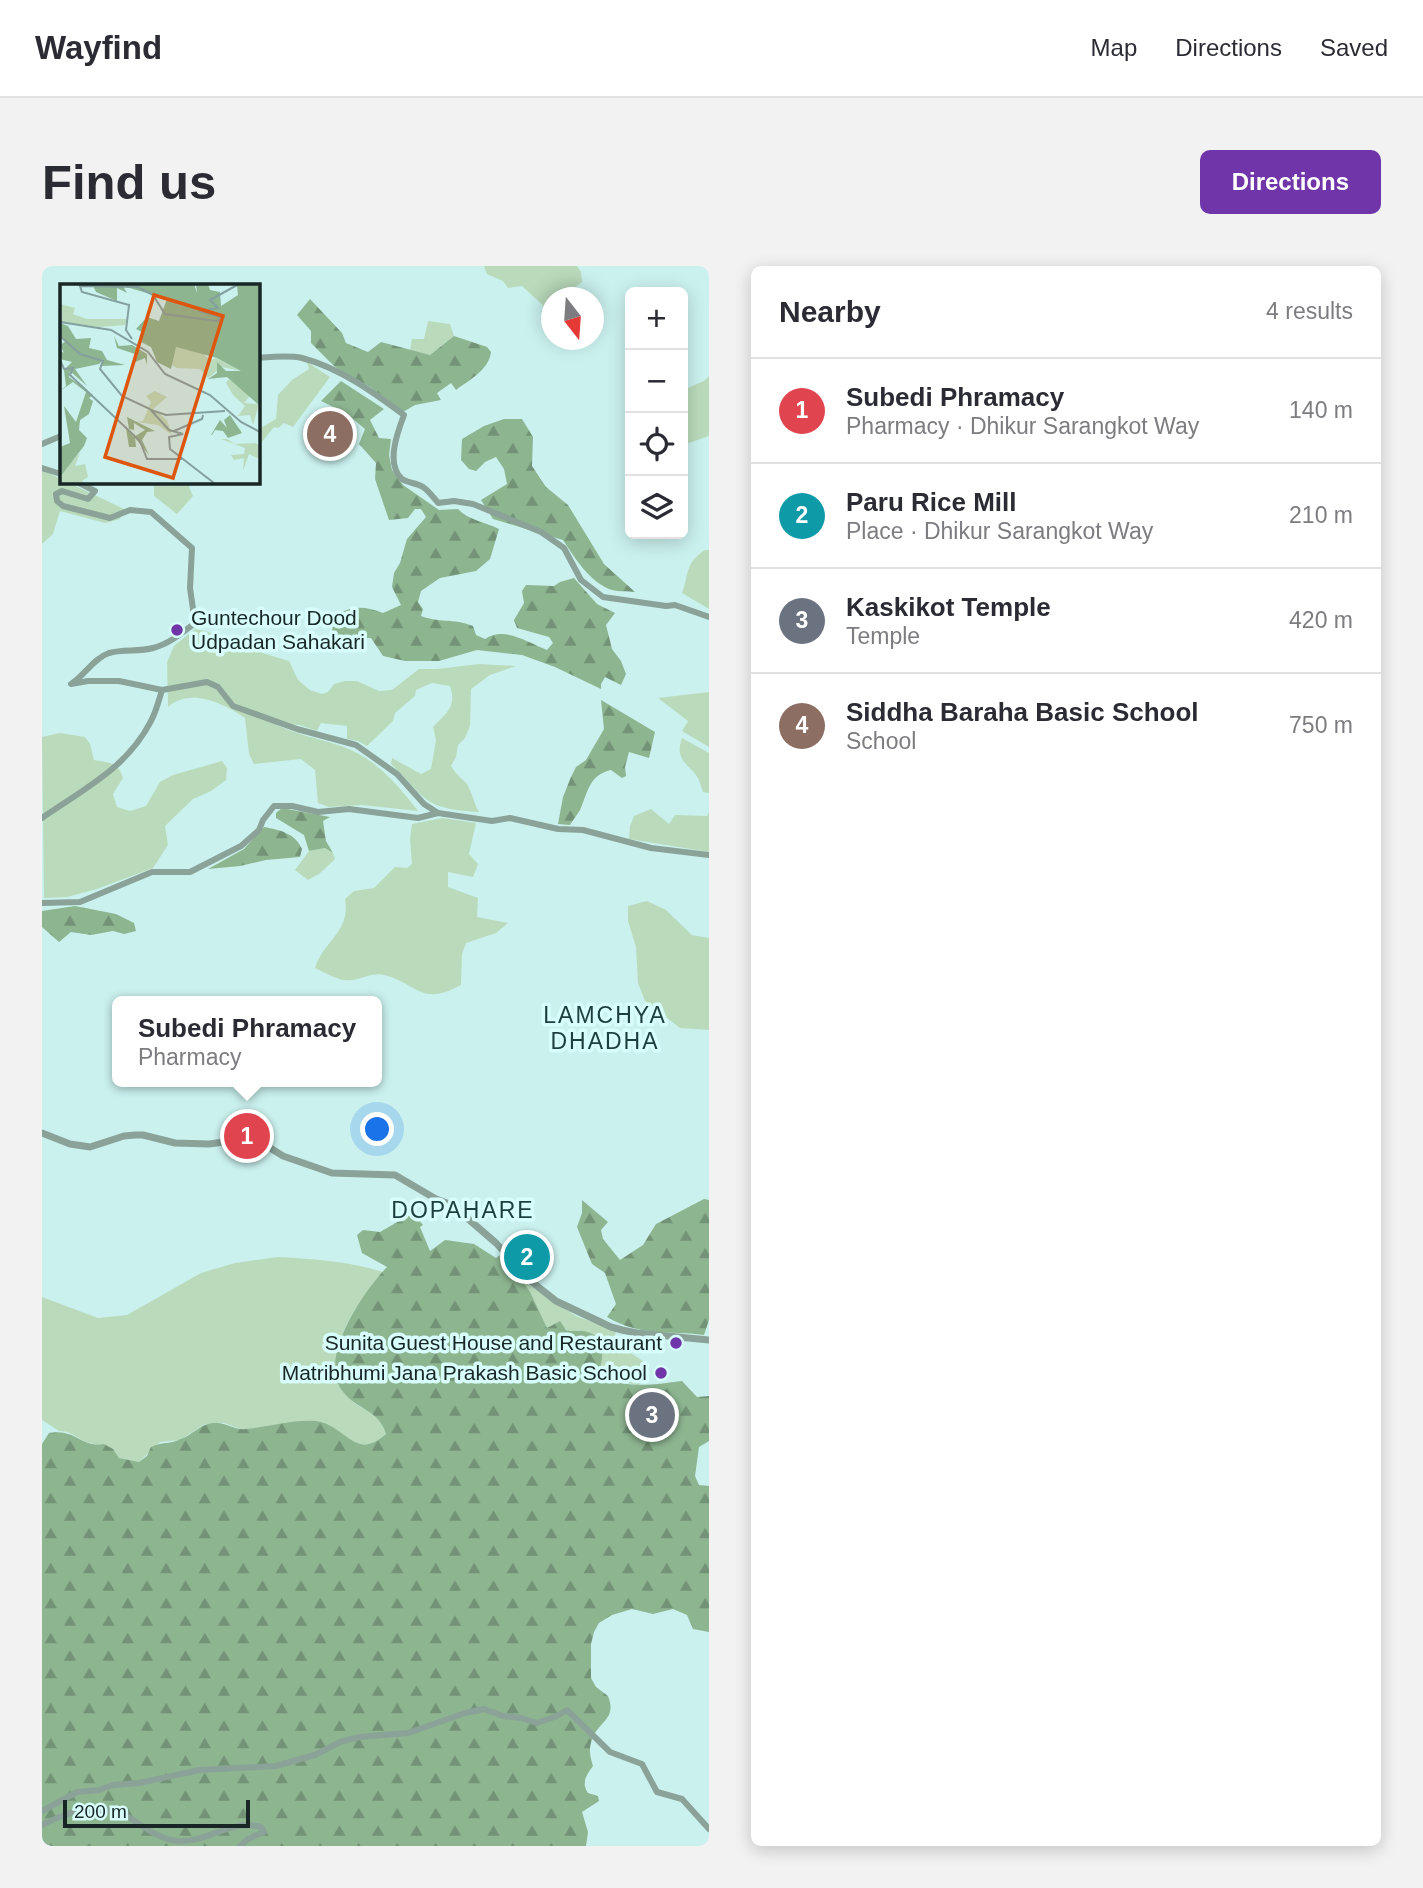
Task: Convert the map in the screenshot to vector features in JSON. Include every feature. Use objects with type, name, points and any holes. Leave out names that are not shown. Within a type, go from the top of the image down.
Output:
[{"type":"street","points":[[259,358],[300,358],[327,366],[369,390],[404,415],[396,437],[394,457],[397,470],[402,479],[423,487],[438,503],[454,501],[473,504],[541,532],[564,548],[581,580],[603,597],[676,605],[709,617]]},
{"type":"street","points":[[42,444],[60,436]]},
{"type":"street","points":[[42,468],[60,474]]},
{"type":"street","points":[[79,483],[95,491],[93,496],[88,499],[62,491],[56,494],[57,501],[63,506],[110,518],[130,510],[151,512],[192,548],[190,588],[195,623],[176,637],[153,648],[107,653],[82,678],[71,684],[119,681],[162,690],[207,682],[218,687],[233,706],[297,729],[356,745],[397,774],[424,804],[438,813]]},
{"type":"street","points":[[42,818],[103,779],[124,760],[151,721],[162,690]]},
{"type":"street","points":[[42,903],[80,901],[152,872],[190,872],[241,846],[259,830],[274,806],[292,806],[317,813],[349,809],[418,818],[438,813],[492,821],[510,818],[558,829],[583,830],[651,848],[709,855]]},
{"type":"street","points":[[42,1133],[70,1144],[90,1147],[135,1135],[175,1143],[209,1144],[239,1140],[267,1146],[283,1156],[332,1173],[395,1175],[436,1199],[452,1205],[496,1243],[532,1282],[556,1301],[611,1327],[629,1332],[709,1340]]},
{"type":"street","points":[[42,1811],[77,1793],[200,1770],[276,1766],[315,1755],[340,1742],[359,1737],[408,1733],[484,1709],[537,1723],[567,1710],[610,1752],[642,1764],[657,1792],[682,1799],[709,1829]]},
{"type":"street","points":[[42,1825],[63,1815],[89,1808],[109,1809],[129,1817],[155,1834],[177,1841],[201,1838],[245,1825],[261,1827],[264,1832],[240,1846]]},
{"type":"green space","points":[[484,266],[577,266],[582,282],[575,287],[541,287],[541,303],[522,286],[508,288],[503,281],[487,274]]},
{"type":"green space","points":[[310,299],[342,333],[346,343],[368,352],[381,342],[430,355],[454,336],[487,347],[491,352],[487,364],[478,374],[456,390],[451,383],[437,393],[441,400],[415,405],[403,412],[370,387],[335,367],[311,343],[311,331],[297,315]]},
{"type":"green space","points":[[428,321],[450,324],[454,336],[430,355],[410,351],[412,339],[424,339]]},
{"type":"green space","points":[[307,362],[330,377],[293,427],[284,423],[278,428],[274,427],[259,446],[259,429],[276,419],[278,395],[292,380],[309,369]]},
{"type":"green space","points":[[709,376],[709,436],[688,443],[688,388]]},
{"type":"green space","points":[[341,381],[384,409],[370,420],[379,438],[391,439],[389,455],[392,470],[403,485],[439,510],[458,509],[499,529],[490,559],[476,571],[440,578],[421,591],[418,602],[423,609],[421,616],[473,626],[476,635],[485,639],[492,635],[508,635],[547,650],[553,643],[549,637],[517,628],[514,620],[524,603],[522,591],[526,585],[554,586],[574,578],[597,604],[615,613],[606,625],[612,649],[626,674],[621,685],[605,677],[601,689],[522,655],[477,650],[439,661],[405,661],[383,656],[371,638],[331,639],[334,617],[346,610],[358,608],[383,613],[401,605],[392,587],[394,573],[407,539],[426,517],[421,509],[415,509],[408,518],[389,520],[375,479],[376,463],[359,444],[365,429],[346,413],[321,401]]},
{"type":"green space","points":[[504,419],[522,419],[533,437],[532,466],[546,487],[568,505],[604,564],[635,592],[612,590],[597,582],[563,540],[493,519],[481,500],[507,484],[504,469],[496,457],[485,462],[476,471],[469,469],[461,460],[462,439],[484,426]]},
{"type":"green space","points":[[42,470],[60,479],[60,483],[69,483],[124,509],[120,519],[105,523],[60,511],[53,534],[42,544]]},
{"type":"green space","points":[[154,483],[192,483],[189,487],[193,496],[177,514],[154,496]]},
{"type":"green space","points":[[705,550],[709,550],[709,609],[682,593],[691,564]]},
{"type":"green space","points":[[195,629],[289,661],[298,680],[310,690],[322,694],[328,692],[334,684],[345,681],[357,681],[379,691],[392,690],[419,669],[479,664],[516,666],[490,675],[471,689],[470,726],[465,738],[458,745],[451,766],[467,784],[479,812],[437,805],[420,794],[391,764],[392,758],[421,774],[431,769],[436,740],[433,727],[451,705],[450,686],[432,683],[416,690],[415,696],[395,713],[393,721],[367,746],[347,739],[347,726],[321,723],[317,731],[300,725],[275,724],[344,747],[366,758],[394,782],[418,811],[362,805],[329,807],[318,803],[315,770],[301,759],[254,764],[249,754],[245,718],[237,712],[206,699],[196,698],[176,701],[168,707],[167,662],[174,646]]},
{"type":"green space","points":[[709,692],[709,747],[682,731],[688,721],[658,698]]},
{"type":"green space","points":[[601,700],[655,732],[649,758],[629,752],[625,767],[626,776],[622,778],[611,770],[598,776],[590,785],[580,810],[570,825],[558,824],[563,797],[571,777],[576,767],[586,760],[604,729]]},
{"type":"green space","points":[[60,733],[85,737],[90,744],[94,760],[118,768],[123,778],[113,794],[117,807],[130,811],[146,806],[160,782],[173,775],[222,761],[227,768],[226,780],[193,799],[165,826],[168,845],[153,868],[97,889],[67,897],[44,898],[42,737]]},
{"type":"green space","points":[[682,738],[709,753],[709,793],[703,792],[697,777],[680,755]]},
{"type":"green space","points":[[282,808],[330,817],[323,821],[326,841],[333,853],[325,848],[309,851],[304,835],[276,818],[276,813]]},
{"type":"green space","points":[[651,809],[669,824],[675,815],[707,816],[709,812],[709,852],[629,839],[634,816]]},
{"type":"green space","points":[[443,818],[476,823],[469,854],[478,864],[473,877],[448,872],[448,887],[478,898],[477,917],[508,923],[496,933],[466,943],[462,954],[461,985],[437,994],[428,994],[384,975],[342,980],[315,968],[344,920],[345,899],[354,891],[374,888],[395,867],[407,868],[412,864],[412,824]]},
{"type":"green space","points":[[264,827],[281,831],[295,839],[302,849],[300,857],[208,869],[244,849]]},
{"type":"green space","points":[[325,848],[333,853],[335,859],[319,874],[308,880],[295,870],[309,851]]},
{"type":"green space","points":[[647,901],[666,910],[692,935],[709,938],[709,1030],[680,1028],[645,1001],[638,983],[636,947],[628,921],[628,906]]},
{"type":"green space","points":[[75,906],[116,914],[134,923],[136,931],[91,935],[71,932],[59,942],[42,927],[42,911]]},
{"type":"green space","points":[[704,1199],[709,1200],[709,1320],[704,1335],[631,1328],[607,1317],[616,1304],[605,1273],[592,1264],[577,1227],[582,1213],[582,1200],[608,1222],[601,1230],[603,1239],[620,1260],[643,1245],[656,1224]]},
{"type":"green space","points":[[413,1213],[423,1225],[420,1227],[430,1251],[445,1240],[474,1244],[496,1258],[503,1253],[530,1292],[547,1328],[560,1321],[566,1330],[591,1333],[597,1338],[602,1357],[597,1378],[639,1385],[682,1381],[697,1397],[709,1396],[709,1441],[699,1447],[695,1476],[699,1485],[709,1486],[709,1632],[693,1629],[687,1615],[673,1609],[653,1614],[632,1609],[612,1615],[599,1623],[591,1644],[591,1678],[596,1687],[608,1696],[610,1709],[590,1745],[593,1766],[586,1776],[585,1786],[588,1793],[598,1796],[599,1801],[582,1812],[588,1832],[586,1846],[42,1846],[42,1444],[49,1433],[66,1433],[90,1443],[104,1444],[113,1449],[119,1458],[139,1462],[147,1456],[151,1447],[177,1441],[210,1423],[242,1429],[307,1421],[326,1424],[358,1443],[375,1442],[386,1434],[383,1426],[344,1393],[337,1379],[335,1363],[346,1327],[366,1292],[387,1267],[362,1253],[357,1235],[363,1230],[380,1232]]},
{"type":"green space","points":[[278,1257],[344,1263],[383,1272],[352,1315],[338,1348],[337,1365],[340,1381],[349,1397],[383,1425],[386,1434],[376,1441],[358,1443],[315,1421],[243,1430],[224,1423],[205,1424],[180,1440],[160,1442],[139,1462],[119,1458],[113,1449],[59,1431],[42,1420],[42,1297],[98,1318],[127,1315],[201,1273],[235,1263]]},
{"type":"green space","points":[[523,1281],[576,1316],[616,1331],[614,1342],[643,1361],[639,1386],[598,1374],[601,1369],[580,1330],[570,1332],[561,1326],[547,1328]]},
{"type":"place","name":"Siddha Baraha Basic School","points":[[330,434]]},
{"type":"place","name":"Guntechour Dood Udpadan Sahakari","points":[[177,630]]},
{"type":"place","name":"Subedi Phramacy","points":[[247,1136]]},
{"type":"place","name":"Paru Rice Mill","points":[[527,1257]]},
{"type":"place","name":"Sunita Guest House and Restaurant","points":[[676,1343]]},
{"type":"place","name":"Matribhumi Jana Prakash Basic School","points":[[661,1373]]},
{"type":"place","name":"Kaskikot Temple","points":[[652,1415]]},
{"type":"district","name":"LAMCHYA DHADHA","points":[[605,1028]]},
{"type":"district","name":"DOPAHARE","points":[[463,1210]]}]
